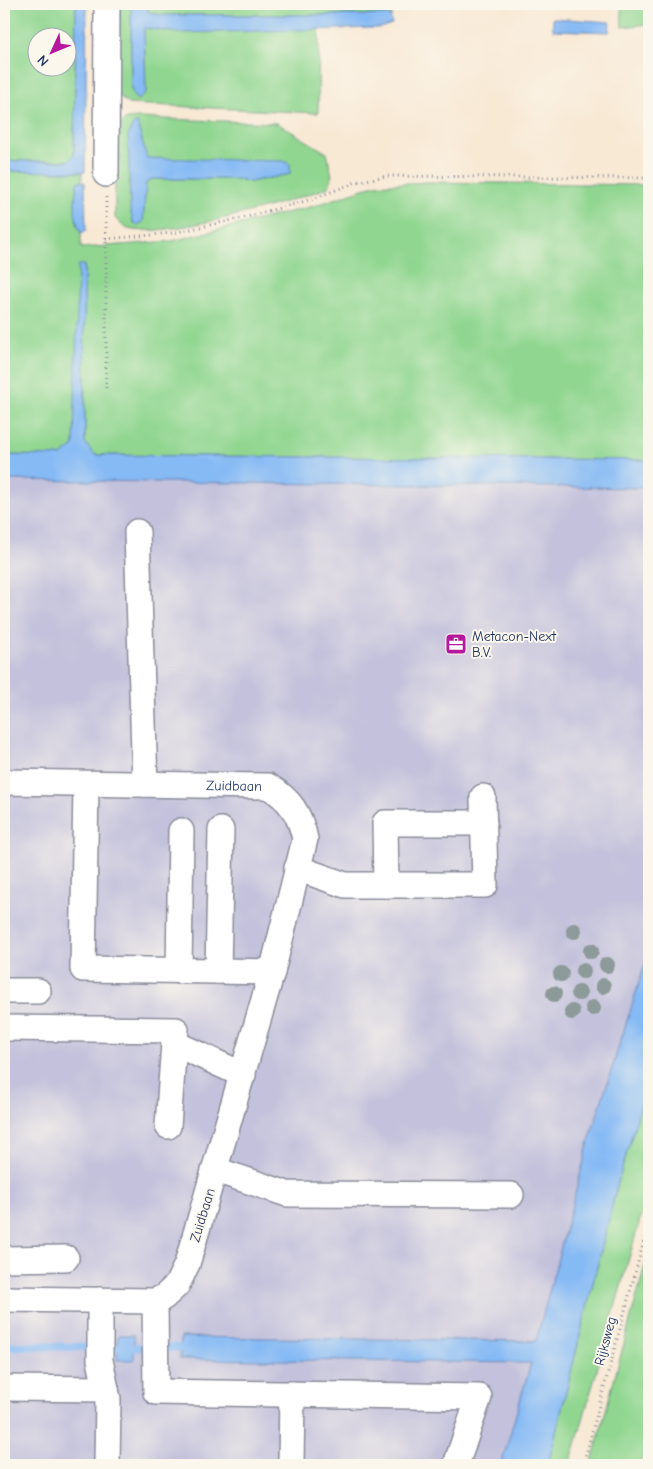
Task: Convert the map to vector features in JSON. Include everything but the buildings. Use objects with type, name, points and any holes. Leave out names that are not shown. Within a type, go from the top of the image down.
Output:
[{"type":"street","points":[[106,174],[107,4]]},
{"type":"street","points":[[137,532],[145,784]]},
{"type":"street","name":"Zuidbaan","points":[[4,782],[268,786],[280,794],[301,819],[304,840],[272,972],[216,1170],[185,1270],[170,1292],[155,1301]]},
{"type":"street","points":[[86,784],[83,969],[272,972]]},
{"type":"street","points":[[297,868],[345,885],[484,885],[483,797]]},
{"type":"street","points":[[386,885],[385,824],[484,823]]},
{"type":"street","points":[[218,972],[221,830]]},
{"type":"street","points":[[179,971],[181,831]]},
{"type":"street","points":[[4,991],[38,991]]},
{"type":"street","points":[[4,1028],[176,1030],[168,1126]]},
{"type":"street","points":[[174,1043],[243,1075]]},
{"type":"street","points":[[216,1170],[287,1194],[511,1195]]},
{"type":"street","points":[[4,1259],[66,1258]]},
{"type":"street","points":[[4,1299],[155,1301],[156,1392],[479,1397],[456,1465]]},
{"type":"street","points":[[100,1300],[100,1360],[108,1399],[107,1465]]},
{"type":"street","points":[[4,1388],[106,1389]]},
{"type":"street","points":[[291,1465],[292,1394]]},
{"type":"path","points":[[106,174],[106,389]]},
{"type":"path","points":[[106,239],[173,234],[313,199],[356,182],[386,176],[649,178]]},
{"type":"path","name":"Rijksweg","points":[[583,1465],[649,1222]]},
{"type":"shaded area","points":[[4,467],[649,476],[649,1029],[518,1465],[4,1465]]},
{"type":"green space","points":[[4,4],[76,4],[76,28],[28,28],[28,78],[75,78],[74,155],[68,161],[4,161]]},
{"type":"green space","points":[[115,4],[131,4],[131,88],[146,92],[144,28],[179,33],[319,29],[318,113],[128,104],[120,97],[114,87]]},
{"type":"green space","points":[[144,4],[391,4],[392,17],[390,15],[161,15],[149,12]]},
{"type":"green space","points":[[621,4],[649,4],[649,24],[622,27]]},
{"type":"green space","points":[[126,119],[277,123],[327,153],[332,176],[329,187],[258,210],[226,218],[166,229],[142,231],[126,228],[115,218],[115,130]],"holes":[[[140,128],[143,151],[147,158],[290,174],[250,182],[237,179],[152,179],[146,182],[143,222]]]},
{"type":"green space","points":[[4,171],[82,172],[82,182],[78,182],[77,225],[81,233],[81,248],[172,241],[314,206],[374,185],[428,182],[649,185],[649,460],[94,455],[85,443],[84,266],[74,446],[61,456],[4,455]]},
{"type":"green space","points":[[649,1078],[649,1188],[570,1465],[548,1465],[618,1182]]},
{"type":"green space","points":[[649,1251],[649,1435],[640,1465],[591,1465]]},
{"type":"water","points":[[76,4],[87,4],[85,172],[4,171],[4,161],[68,161],[74,155],[75,78],[78,78],[78,28],[76,28]]},
{"type":"water","points":[[131,4],[144,4],[149,12],[161,15],[390,15],[392,24],[380,28],[179,33],[144,28],[146,92],[138,100],[134,97],[131,88]]},
{"type":"water","points":[[553,18],[610,22],[609,32],[553,30]]},
{"type":"water","points":[[137,122],[147,158],[283,161],[290,164],[290,174],[250,182],[237,179],[152,179],[146,183],[143,222],[137,225],[133,222],[130,210],[128,136],[132,126]]},
{"type":"water","points":[[78,181],[85,182],[86,231],[81,233],[78,227],[75,207]]},
{"type":"water","points":[[78,265],[84,265],[85,443],[95,455],[649,460],[649,488],[4,480],[4,455],[61,456],[74,446]]},
{"type":"water","points":[[649,951],[649,1078],[618,1182],[548,1465],[501,1465],[531,1363],[180,1359],[181,1337],[536,1341],[589,1141]]},
{"type":"water","points":[[118,1335],[134,1335],[134,1360],[117,1360]]},
{"type":"waterway","points":[[4,1346],[189,1348]]},
{"type":"place","name":"Metacon-Next B.V.","points":[[456,644]]}]
